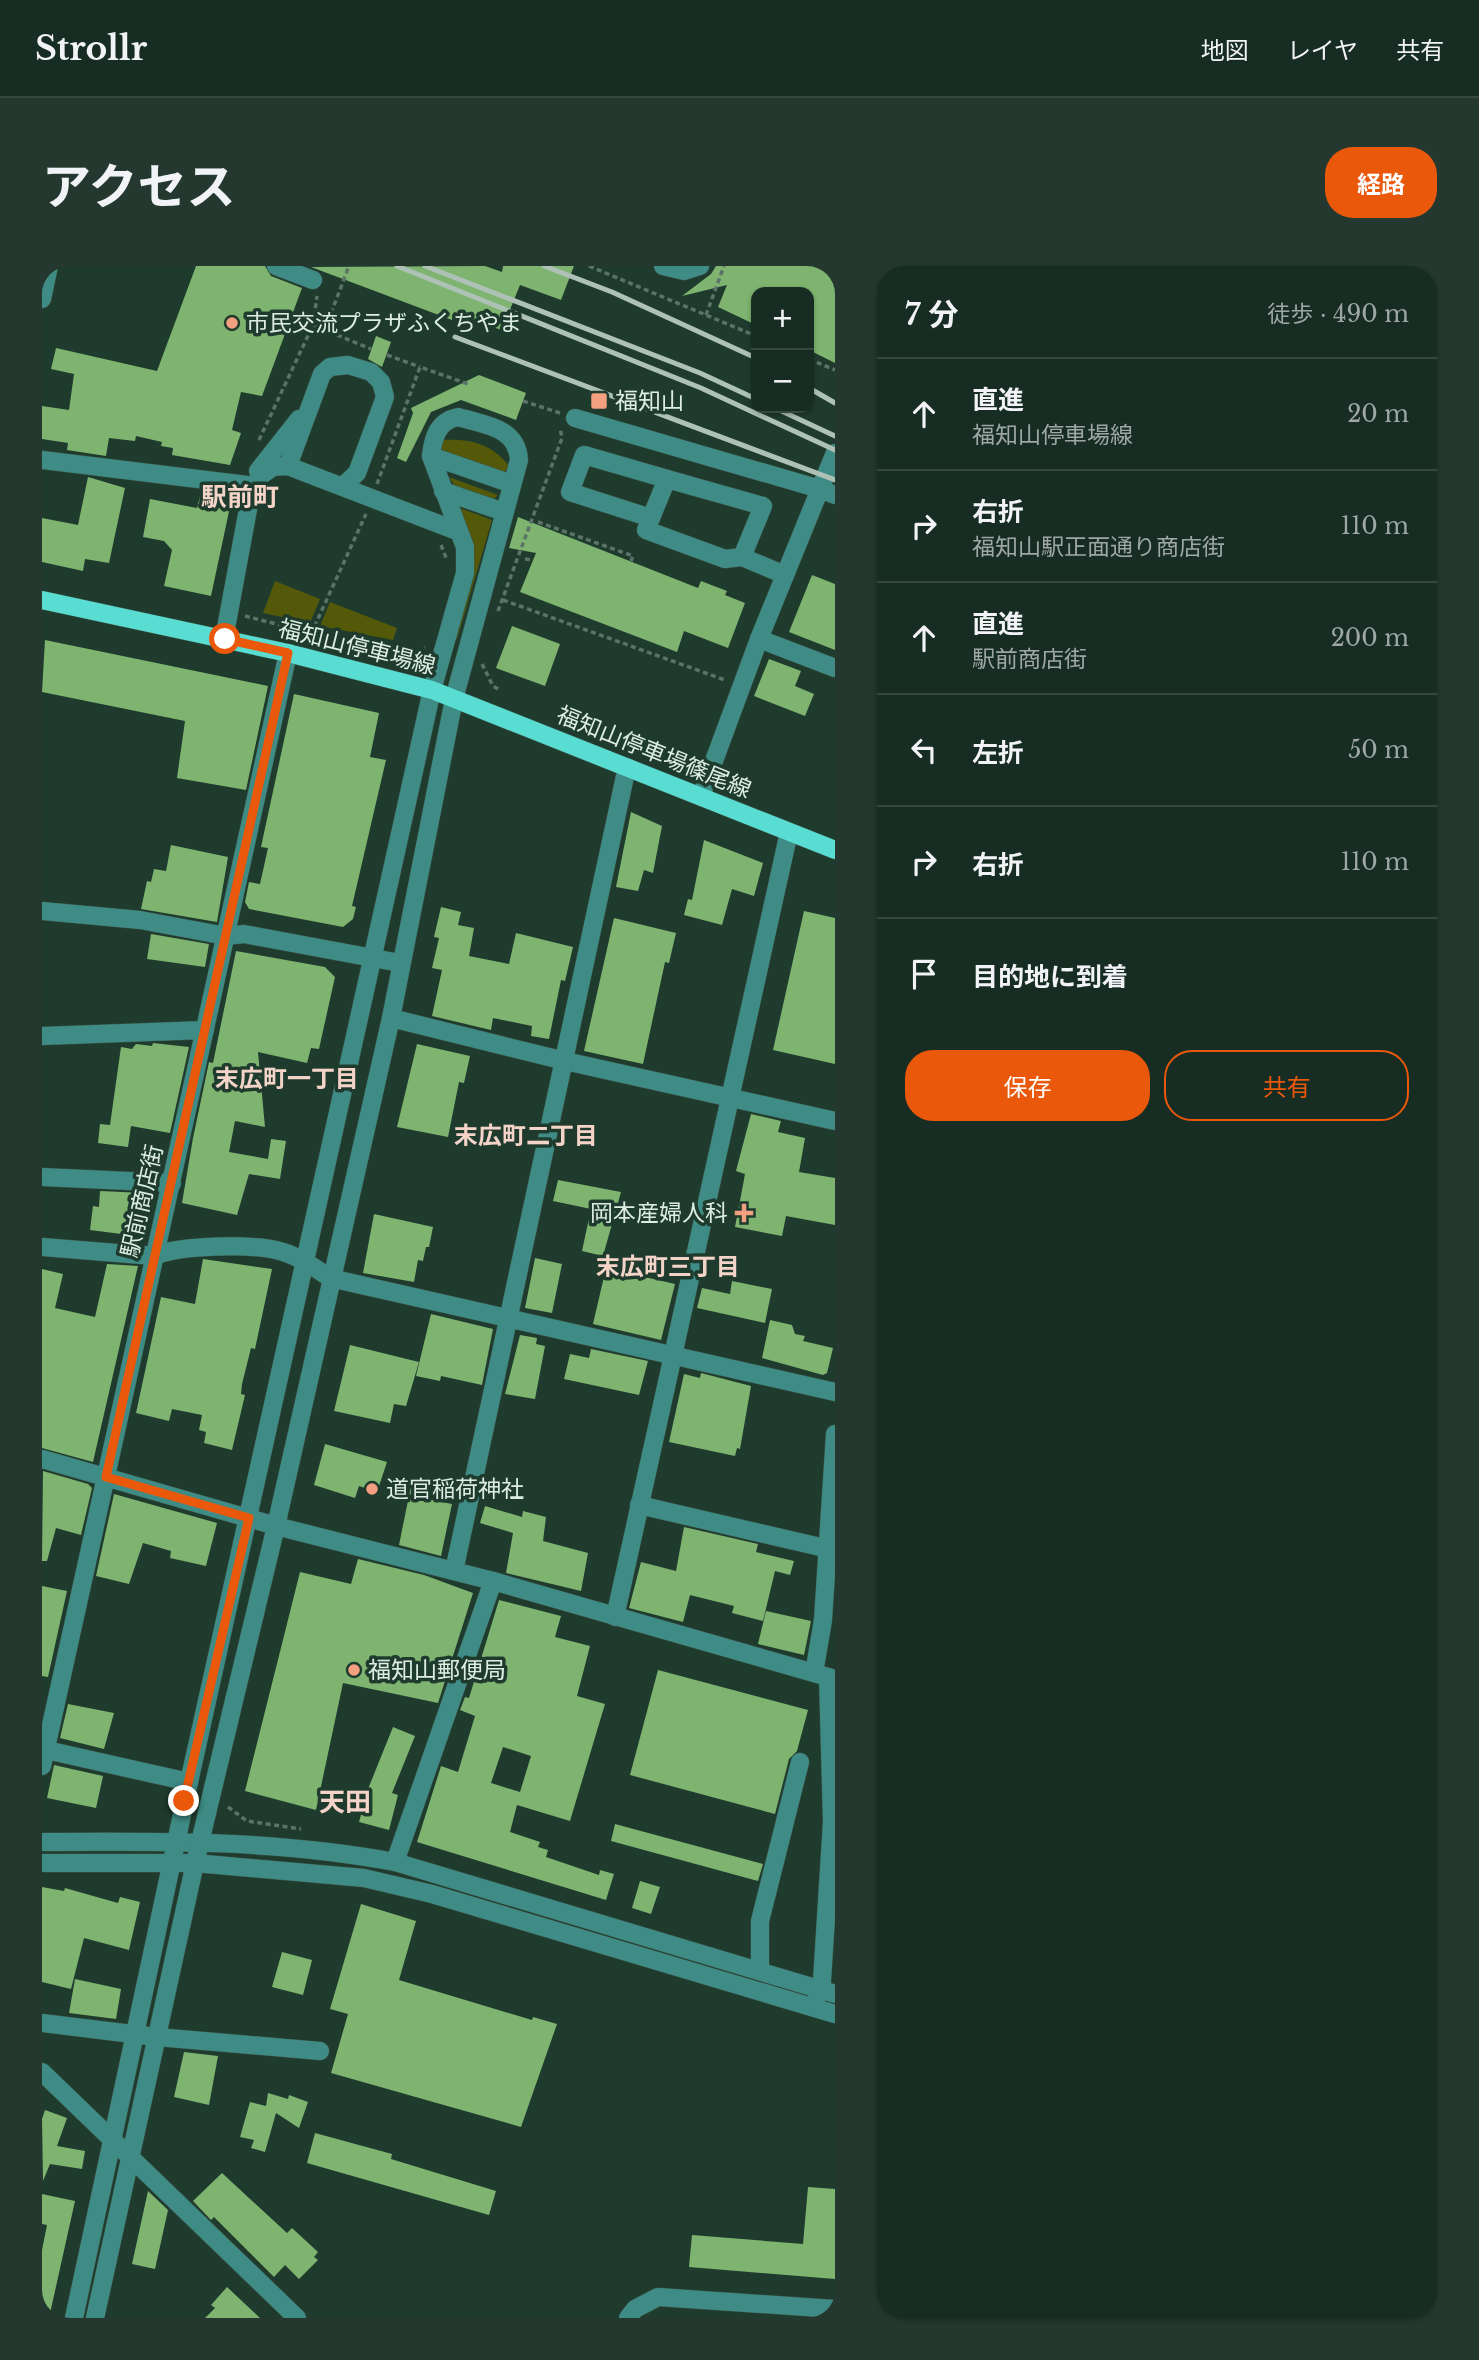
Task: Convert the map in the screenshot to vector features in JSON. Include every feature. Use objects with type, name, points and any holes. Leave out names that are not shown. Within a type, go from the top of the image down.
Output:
[{"type":"main road","name":"福知山停車場線","points":[[42,600],[288,653],[432,690],[454,699]]},
{"type":"main road","name":"福知山停車場篠尾線","points":[[454,699],[835,850]]},
{"type":"street","points":[[42,299],[49,266]]},
{"type":"street","points":[[276,266],[313,280]]},
{"type":"street","points":[[663,266],[684,271],[700,266]]},
{"type":"street","points":[[288,466],[322,374],[330,367],[348,365],[371,372],[381,382],[385,397],[357,473],[344,485]]},
{"type":"street","points":[[225,639],[249,489],[310,406]]},
{"type":"street","points":[[74,2318],[176,1841],[432,690],[465,573],[465,547],[431,456],[432,441],[440,425],[449,418],[458,417],[506,432],[514,440],[518,450],[512,484],[454,699],[391,1018],[276,1526],[195,1863],[95,2318]]},
{"type":"street","points":[[575,418],[827,492]]},
{"type":"street","points":[[701,796],[785,575],[827,492],[835,453]]},
{"type":"street","points":[[651,518],[570,492],[584,455],[763,506],[742,557]]},
{"type":"street","points":[[431,456],[512,484]]},
{"type":"street","points":[[42,460],[249,489]]},
{"type":"street","points":[[249,489],[260,476],[273,467],[288,466],[344,485],[457,531]]},
{"type":"street","points":[[667,480],[646,530],[726,559],[742,557],[785,575]]},
{"type":"street","points":[[443,491],[504,512]]},
{"type":"street","points":[[759,639],[835,668]]},
{"type":"street","name":"駅前商店街","points":[[43,1754],[288,653]]},
{"type":"street","points":[[454,1571],[627,767]]},
{"type":"street","points":[[615,1617],[789,832]]},
{"type":"street","points":[[42,911],[140,920],[226,936],[244,934],[400,963]]},
{"type":"street","points":[[391,1018],[565,1061],[835,1121]]},
{"type":"street","points":[[42,1036],[205,1030]]},
{"type":"street","points":[[42,1177],[172,1183]]},
{"type":"street","points":[[42,1247],[154,1256],[167,1251],[217,1247],[281,1251],[305,1261],[330,1278],[508,1316],[835,1392]]},
{"type":"street","points":[[813,2008],[827,1992],[832,1822],[823,1620],[835,1434]]},
{"type":"street","points":[[42,1459],[276,1526],[493,1581],[826,1676]]},
{"type":"street","points":[[639,1505],[829,1549]]},
{"type":"street","points":[[396,1862],[493,1581]]},
{"type":"street","points":[[43,1754],[189,1782]]},
{"type":"street","points":[[760,1970],[760,1921],[800,1762]]},
{"type":"street","points":[[42,1842],[202,1841],[331,1850],[396,1862],[827,1992]]},
{"type":"street","points":[[42,1863],[195,1863],[378,1881],[432,1894],[835,2014]]},
{"type":"street","points":[[42,2023],[157,2037],[320,2051]]},
{"type":"street","points":[[42,2072],[297,2318]]},
{"type":"street","points":[[628,2318],[635,2309],[658,2297],[791,2312],[835,2309]]},
{"type":"path","points":[[325,330],[349,266]]},
{"type":"path","points":[[589,266],[751,335]]},
{"type":"path","points":[[706,315],[724,266]]},
{"type":"path","points":[[254,449],[313,325],[318,288],[313,280]]},
{"type":"path","points":[[313,325],[371,349]]},
{"type":"path","points":[[387,355],[468,384]]},
{"type":"path","points":[[814,361],[835,370]]},
{"type":"path","points":[[373,492],[420,368]]},
{"type":"path","points":[[523,401],[575,418]]},
{"type":"path","points":[[494,623],[562,438],[557,412]]},
{"type":"path","points":[[311,634],[367,512]]},
{"type":"path","points":[[538,522],[633,556],[631,561]]},
{"type":"path","points":[[439,539],[450,568]]},
{"type":"path","points":[[525,559],[533,560]]},
{"type":"path","points":[[503,600],[730,682]]},
{"type":"path","points":[[242,611],[247,619],[406,657],[428,645]]},
{"type":"path","points":[[480,659],[493,686],[500,690]]},
{"type":"green space","points":[[440,440],[470,441],[486,447],[509,466],[504,473],[439,449]]},
{"type":"green space","points":[[449,477],[498,495],[493,500],[454,485]]},
{"type":"green space","points":[[457,507],[492,520],[457,639],[453,638],[470,580]]},
{"type":"green space","points":[[275,581],[320,599],[310,623],[263,613]]},
{"type":"green space","points":[[330,602],[397,628],[393,640],[320,626]]},
{"type":"building","points":[[196,266],[265,266],[271,276],[302,288],[262,396],[241,392],[232,430],[241,433],[230,465],[172,455],[173,448],[161,446],[162,442],[136,436],[135,441],[109,438],[106,456],[67,450],[68,443],[42,439],[42,406],[69,410],[74,374],[51,369],[56,348],[157,371]]},
{"type":"building","points":[[485,266],[502,272],[503,266],[574,266],[561,300],[520,285],[507,317],[514,320],[509,333],[454,312],[452,320],[311,267]]},
{"type":"building","points":[[716,266],[835,266],[835,363],[814,352],[814,287],[751,287],[751,323],[718,307],[727,285],[682,296],[711,274]]},
{"type":"building","points":[[376,336],[391,342],[382,367],[368,359]]},
{"type":"building","points":[[479,375],[526,393],[516,420],[461,400],[431,412],[406,462],[397,458],[413,413],[411,408]]},
{"type":"building","points":[[88,477],[125,488],[109,563],[85,559],[83,571],[42,562],[42,518],[78,525]]},
{"type":"building","points":[[200,496],[231,502],[211,596],[164,586],[172,550],[164,541],[143,537],[150,499],[197,508]]},
{"type":"building","points":[[518,517],[698,588],[701,581],[727,591],[725,595],[745,603],[728,648],[684,631],[677,652],[520,592],[536,553],[509,548]]},
{"type":"building","points":[[812,575],[835,584],[835,650],[789,632]]},
{"type":"building","points":[[512,626],[560,644],[545,686],[496,668]]},
{"type":"building","points":[[45,640],[268,686],[246,790],[177,778],[185,721],[42,692]]},
{"type":"building","points":[[769,659],[801,671],[795,686],[814,694],[805,716],[754,696]]},
{"type":"building","points":[[294,694],[379,713],[370,757],[386,760],[352,906],[356,907],[353,919],[343,927],[249,909],[245,902],[249,882],[260,884],[268,848],[261,847]]},
{"type":"building","points":[[631,812],[662,826],[653,873],[644,870],[638,891],[616,887]]},
{"type":"building","points":[[704,840],[763,863],[754,896],[732,889],[722,925],[684,915],[688,899],[692,900]]},
{"type":"building","points":[[171,845],[228,857],[217,922],[141,909],[147,881],[151,882],[154,869],[166,871]]},
{"type":"building","points":[[441,907],[461,912],[458,925],[474,928],[469,956],[509,964],[516,933],[573,947],[565,981],[561,980],[549,1039],[531,1036],[532,1026],[493,1018],[491,1030],[432,1016],[442,970],[432,968],[439,938],[434,937]]},
{"type":"building","points":[[804,911],[835,918],[835,1064],[773,1050]]},
{"type":"building","points":[[614,918],[676,933],[669,963],[665,962],[643,1064],[584,1051]]},
{"type":"building","points":[[151,934],[209,944],[205,967],[147,959]]},
{"type":"building","points":[[236,951],[325,967],[335,977],[319,1049],[311,1048],[307,1063],[258,1052],[265,1127],[235,1121],[229,1152],[268,1159],[271,1139],[286,1141],[280,1179],[249,1174],[237,1215],[182,1203],[209,1062],[213,1063]]},
{"type":"building","points":[[153,1043],[189,1047],[170,1133],[131,1126],[128,1147],[98,1143],[100,1124],[110,1125],[121,1047],[132,1049],[136,1044],[152,1046]]},
{"type":"building","points":[[417,1044],[470,1056],[464,1083],[459,1082],[448,1137],[397,1127]]},
{"type":"building","points":[[751,1114],[781,1121],[778,1132],[805,1138],[799,1172],[835,1178],[835,1225],[786,1216],[782,1236],[735,1227],[745,1174],[736,1171]]},
{"type":"building","points":[[558,1180],[621,1192],[603,1256],[582,1251],[591,1209],[553,1201]]},
{"type":"building","points":[[100,1191],[144,1193],[137,1236],[90,1230],[93,1206],[99,1207]]},
{"type":"building","points":[[374,1214],[433,1227],[423,1261],[418,1260],[414,1282],[363,1273]]},
{"type":"building","points":[[535,1258],[562,1264],[552,1313],[525,1308]]},
{"type":"building","points":[[203,1259],[272,1269],[255,1349],[251,1348],[242,1384],[241,1394],[245,1395],[232,1450],[204,1443],[206,1432],[199,1430],[202,1415],[172,1409],[169,1421],[136,1413],[161,1297],[195,1304]]},
{"type":"building","points":[[107,1264],[138,1266],[93,1462],[42,1448],[42,1269],[63,1274],[55,1308],[95,1317]]},
{"type":"building","points":[[606,1268],[675,1284],[661,1340],[593,1324]]},
{"type":"building","points":[[732,1281],[772,1289],[765,1323],[697,1308],[702,1288],[730,1294]]},
{"type":"building","points":[[431,1314],[493,1329],[482,1385],[441,1376],[440,1381],[416,1376]]},
{"type":"building","points":[[770,1320],[792,1325],[795,1334],[805,1336],[803,1341],[833,1348],[827,1373],[823,1375],[762,1358]]},
{"type":"building","points":[[520,1335],[537,1338],[536,1344],[545,1346],[535,1399],[505,1394]]},
{"type":"building","points":[[350,1345],[419,1362],[406,1406],[394,1404],[390,1423],[334,1411]]},
{"type":"building","points":[[591,1349],[648,1361],[639,1395],[564,1379],[570,1354],[589,1358]]},
{"type":"building","points":[[701,1373],[751,1386],[740,1449],[737,1448],[735,1456],[669,1442],[684,1374],[700,1378]]},
{"type":"building","points":[[325,1444],[387,1462],[377,1492],[359,1486],[355,1498],[314,1485]]},
{"type":"building","points":[[43,1471],[88,1484],[92,1488],[81,1535],[56,1528],[47,1561],[42,1561]]},
{"type":"building","points":[[412,1481],[430,1485],[427,1499],[452,1504],[441,1556],[399,1545]]},
{"type":"building","points":[[114,1494],[217,1523],[206,1566],[170,1558],[171,1551],[143,1543],[129,1584],[96,1576]]},
{"type":"building","points":[[485,1506],[522,1517],[523,1511],[546,1517],[543,1541],[588,1553],[581,1591],[506,1573],[513,1533],[480,1523]]},
{"type":"building","points":[[684,1527],[758,1544],[756,1552],[794,1561],[790,1575],[775,1571],[763,1621],[732,1613],[734,1606],[690,1595],[683,1622],[629,1608],[641,1562],[676,1571]]},
{"type":"building","points":[[358,1559],[424,1575],[473,1593],[438,1703],[343,1683],[316,1810],[245,1791],[300,1572],[351,1584]]},
{"type":"building","points":[[42,1586],[67,1591],[48,1677],[42,1676]]},
{"type":"building","points":[[499,1600],[561,1616],[555,1637],[590,1646],[577,1696],[605,1704],[570,1821],[517,1805],[510,1832],[540,1842],[538,1847],[548,1850],[546,1857],[599,1875],[600,1870],[614,1874],[606,1900],[417,1842],[441,1766],[458,1772],[475,1716],[460,1710],[465,1697],[469,1698]],"holes":[[[503,1747],[531,1756],[520,1792],[491,1783]]]},
{"type":"building","points":[[766,1611],[811,1621],[804,1655],[758,1644]]},
{"type":"building","points":[[658,1670],[808,1710],[797,1751],[789,1759],[775,1814],[630,1775]]},
{"type":"building","points":[[68,1704],[114,1713],[104,1749],[60,1738]]},
{"type":"building","points":[[393,1727],[415,1736],[392,1793],[398,1795],[389,1830],[359,1822],[368,1789]]},
{"type":"building","points":[[54,1765],[103,1776],[96,1808],[47,1798]]},
{"type":"building","points":[[615,1824],[763,1864],[758,1881],[611,1841]]},
{"type":"building","points":[[640,1881],[660,1887],[651,1914],[632,1908]]},
{"type":"building","points":[[42,1887],[64,1891],[65,1888],[118,1903],[120,1897],[140,1902],[129,1950],[84,1938],[71,1989],[42,1982]]},
{"type":"building","points":[[361,1904],[416,1921],[399,1980],[532,2020],[533,2017],[557,2024],[521,2127],[331,2073],[348,2014],[330,2009]]},
{"type":"building","points":[[282,1952],[312,1960],[303,1995],[272,1987]]},
{"type":"building","points":[[75,1979],[121,1989],[116,2019],[69,2013]]},
{"type":"building","points":[[184,2052],[218,2056],[209,2105],[174,2097]]},
{"type":"building","points":[[268,2093],[288,2099],[289,2095],[308,2102],[299,2128],[276,2113],[265,2152],[251,2148],[254,2140],[240,2137],[250,2102],[266,2106]]},
{"type":"building","points":[[45,2110],[67,2118],[57,2146],[85,2151],[82,2169],[50,2164],[43,2181],[42,2119]]},
{"type":"building","points":[[315,2133],[392,2154],[391,2159],[496,2191],[489,2215],[307,2163]]},
{"type":"building","points":[[222,2173],[287,2233],[292,2228],[318,2252],[314,2257],[318,2260],[299,2279],[285,2265],[274,2277],[214,2217],[211,2220],[193,2201]]},
{"type":"building","points":[[808,2187],[835,2189],[835,2279],[689,2267],[692,2235],[803,2244]]},
{"type":"building","points":[[148,2191],[168,2210],[155,2269],[132,2264]]},
{"type":"building","points":[[42,2194],[75,2201],[49,2318],[42,2318],[42,2250],[47,2225],[42,2224]]},
{"type":"building","points":[[227,2287],[260,2318],[205,2318],[215,2308],[211,2305]]},
{"type":"railway","points":[[397,266],[701,388],[835,450]]},
{"type":"railway","points":[[425,266],[700,373],[751,397]]},
{"type":"railway","points":[[544,266],[612,292],[751,356]]},
{"type":"railway","points":[[455,337],[835,480]]},
{"type":"railway","points":[[814,391],[835,403]]},
{"type":"railway","points":[[786,413],[835,436]]},
{"type":"place","name":"市民交流プラザふくちやま","points":[[232,323]]},
{"type":"place","name":"福知山","points":[[599,401]]},
{"type":"place","name":"岡本産婦人科","points":[[744,1213]]},
{"type":"place","name":"道官稲荷神社","points":[[372,1489]]},
{"type":"place","name":"福知山郵便局","points":[[354,1670]]},
{"type":"district","name":"駅前町","points":[[240,497]]},
{"type":"district","name":"末広町一丁目","points":[[287,1079]]},
{"type":"district","name":"末広町二丁目","points":[[526,1136]]},
{"type":"district","name":"末広町三丁目","points":[[668,1267]]},
{"type":"district","name":"天田","points":[[345,1802]]},
{"type":"route","points":[[184,1801],[249,1518],[106,1477],[288,653],[225,639]]}]
